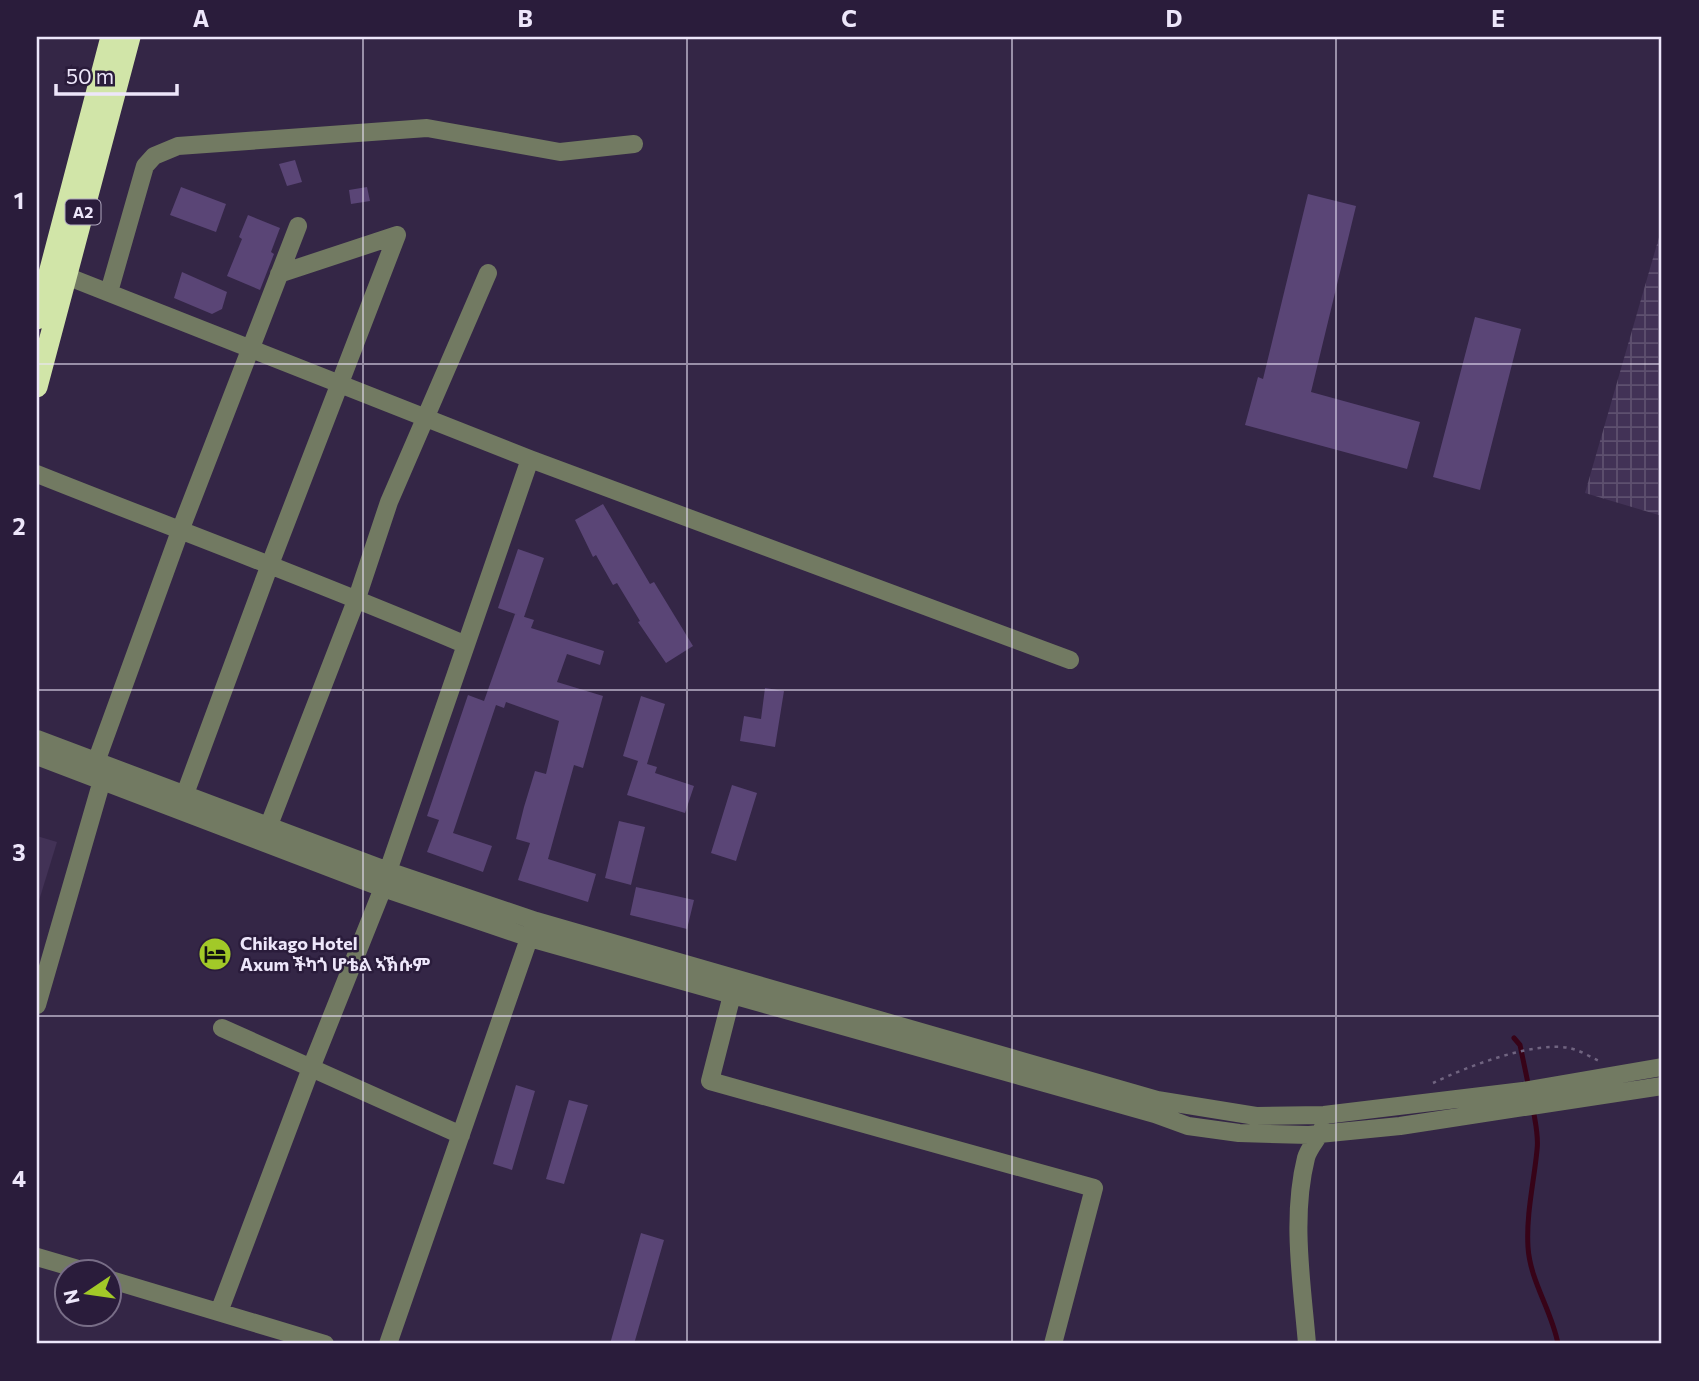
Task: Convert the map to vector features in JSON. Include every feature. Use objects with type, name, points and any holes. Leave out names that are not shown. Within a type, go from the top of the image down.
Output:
[{"type":"highway","name":"A2","points":[[37,387],[52,279],[111,37]]},
{"type":"highway","name":"A2","points":[[37,319],[130,37]]},
{"type":"street","points":[[109,292],[145,166],[155,156],[178,146],[427,128],[560,152],[634,144]]},
{"type":"street","points":[[37,1005],[101,769],[180,531],[298,226]]},
{"type":"street","points":[[185,794],[397,235],[279,274]]},
{"type":"street","points":[[269,825],[358,598],[389,502],[488,273]]},
{"type":"street","points":[[52,279],[109,292],[530,459],[1070,660]]},
{"type":"street","points":[[219,1312],[311,1068],[386,880],[530,459]]},
{"type":"street","points":[[37,474],[269,567],[358,598],[466,645]]},
{"type":"street","points":[[37,739],[101,769],[386,880],[732,995],[1155,1114],[1188,1126],[1278,1135],[1320,1134],[1400,1126],[1662,1086]]},
{"type":"street","points":[[37,756],[101,769],[185,794],[269,825],[386,880]]},
{"type":"street","points":[[533,929],[1157,1100],[1256,1116],[1324,1115],[1523,1091],[1662,1067]]},
{"type":"street","points":[[388,1344],[533,929]]},
{"type":"street","points":[[732,995],[710,1080],[1094,1188],[1053,1344]]},
{"type":"street","points":[[222,1028],[461,1135]]},
{"type":"street","points":[[1307,1344],[1299,1207],[1306,1155],[1320,1134],[1324,1115]]},
{"type":"street","points":[[122,1283],[325,1344]]},
{"type":"path","points":[[1429,1086],[1475,1064],[1548,1046],[1571,1048],[1623,1073]]},
{"type":"shaded area","points":[[1662,227],[1662,516],[1585,493]]},
{"type":"shaded area","points":[[37,836],[57,842],[37,907]]},
{"type":"building","points":[[295,160],[302,182],[287,186],[279,164]]},
{"type":"building","points":[[181,187],[226,204],[216,232],[170,215]]},
{"type":"building","points":[[367,187],[370,201],[351,204],[349,190]]},
{"type":"building","points":[[1308,194],[1356,206],[1311,392],[1420,422],[1407,469],[1245,425],[1258,377],[1263,379]]},
{"type":"building","points":[[248,215],[280,228],[271,252],[274,254],[260,290],[227,276],[242,239],[239,237]]},
{"type":"building","points":[[182,272],[227,292],[222,309],[212,314],[174,298]]},
{"type":"building","points":[[1475,317],[1521,329],[1480,490],[1433,477]]},
{"type":"building","points":[[603,504],[650,584],[654,582],[693,646],[666,663],[638,622],[640,621],[617,583],[613,585],[596,555],[593,557],[575,520]]},
{"type":"building","points":[[518,549],[544,558],[524,617],[498,608]]},
{"type":"building","points":[[515,614],[534,620],[531,628],[604,651],[600,665],[567,654],[557,682],[603,696],[583,768],[574,765],[548,859],[596,874],[588,902],[518,880],[530,843],[516,839],[524,807],[535,771],[546,774],[559,721],[506,702],[504,708],[496,705],[453,833],[492,846],[483,872],[427,852],[439,820],[427,816],[468,695],[484,701]]},
{"type":"building","points":[[765,688],[784,691],[775,747],[740,741],[744,716],[761,719]]},
{"type":"building","points":[[641,696],[665,704],[647,764],[657,767],[655,773],[694,786],[685,813],[627,795],[638,761],[623,756]]},
{"type":"building","points":[[732,785],[757,793],[736,861],[711,853]]},
{"type":"building","points":[[619,821],[645,827],[631,885],[605,878]]},
{"type":"building","points":[[636,887],[694,900],[687,929],[630,915]]},
{"type":"building","points":[[516,1085],[535,1091],[512,1170],[493,1164]]},
{"type":"building","points":[[569,1100],[588,1105],[564,1184],[546,1179]]},
{"type":"building","points":[[641,1233],[664,1240],[634,1344],[610,1344]]},
{"type":"waterway","points":[[1514,1038],[1520,1045],[1529,1088]]},
{"type":"waterway","points":[[1533,1108],[1537,1145],[1529,1210],[1528,1247],[1533,1272],[1558,1344]]},
{"type":"place","name":"Chikago Hotel Axum ችካጎ ሆቴል ኣኽሱም","points":[[215,954]]}]
